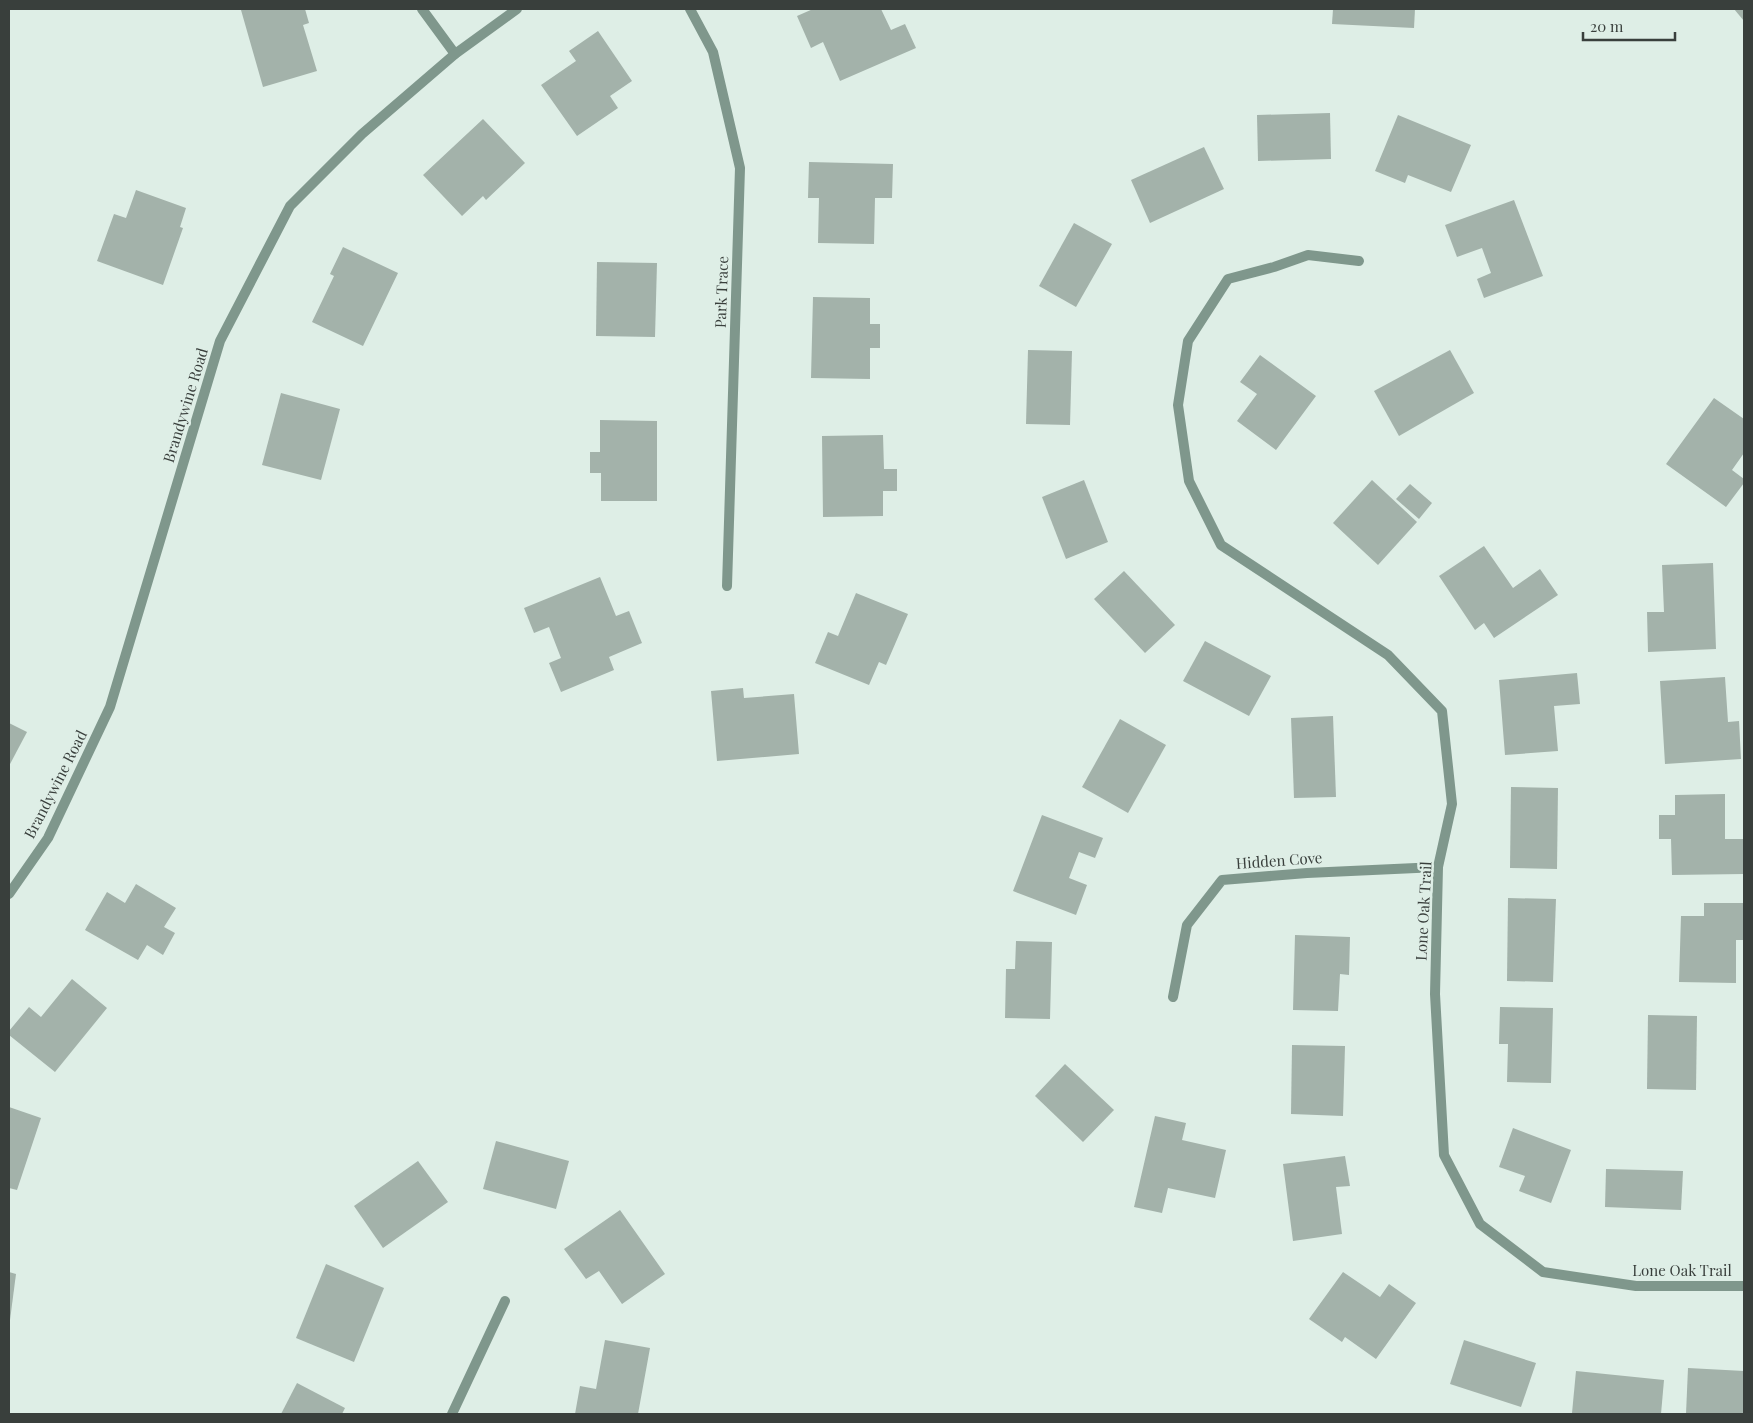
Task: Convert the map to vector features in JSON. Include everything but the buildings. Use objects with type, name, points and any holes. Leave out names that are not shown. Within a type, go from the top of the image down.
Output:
[{"type":"street","points":[[422,9],[455,54]]},
{"type":"street","name":"Brandywine Road","points":[[9,894],[48,838],[110,707],[220,341],[290,206],[362,134],[455,54],[517,9]]},
{"type":"street","name":"Park Trace","points":[[690,9],[713,52],[740,168],[727,586]]},
{"type":"street","name":"Lone Oak Trail","points":[[1359,261],[1308,256],[1228,279],[1188,341],[1178,405],[1189,481],[1221,545],[1388,655],[1442,711],[1452,804],[1438,867],[1435,994],[1444,1155],[1480,1224],[1543,1272],[1636,1286],[1744,1286]]},
{"type":"street","name":"Hidden Cove","points":[[1173,997],[1187,925],[1222,880],[1307,873],[1438,867]]},
{"type":"street","points":[[452,1414],[505,1301]]}]
